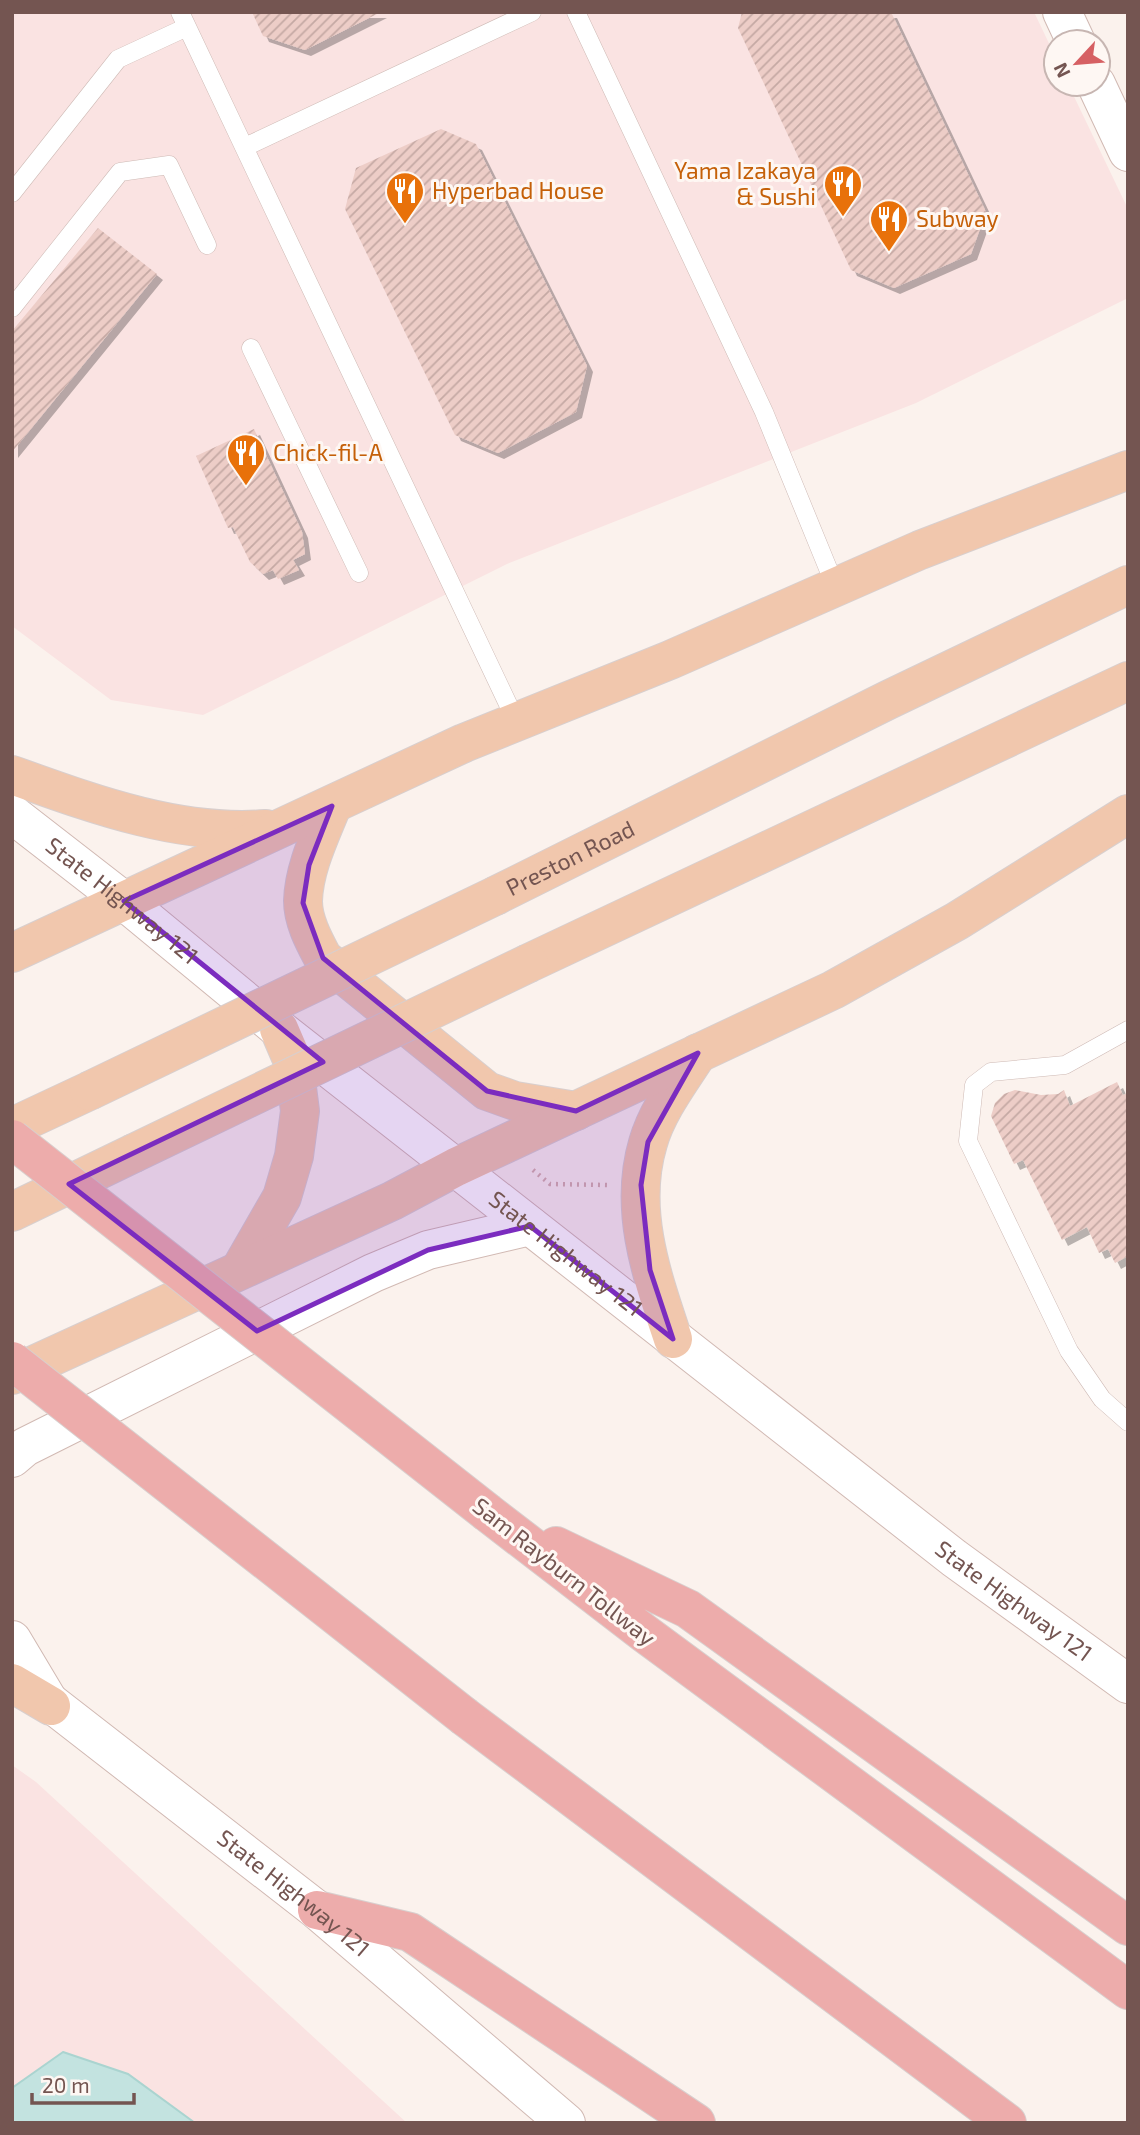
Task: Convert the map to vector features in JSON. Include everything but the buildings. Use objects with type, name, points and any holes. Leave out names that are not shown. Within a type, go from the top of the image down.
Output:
[{"type":"highway","name":"Sam Rayburn Tollway","points":[[12,1139],[644,1633],[1128,1990]]},
{"type":"highway","points":[[12,1361],[466,1717],[981,2110],[1007,2123]]},
{"type":"highway","points":[[488,1513],[688,1609],[1128,1926]]},
{"type":"highway","points":[[317,1910],[410,1932],[696,2123]]},
{"type":"main road","points":[[1062,12],[1069,28]]},
{"type":"main road","points":[[1103,98],[1128,152]]},
{"type":"main road","points":[[12,953],[464,743],[670,660],[920,550],[1128,470]]},
{"type":"main road","name":"Preston Road","points":[[12,1127],[497,895],[888,700],[1128,585]]},
{"type":"main road","points":[[12,1212],[528,963],[1128,681]]},
{"type":"main road","points":[[12,775],[77,798],[188,826],[236,831],[286,828]]},
{"type":"main road","points":[[332,806],[309,865],[303,903],[310,932],[323,958],[487,1091],[514,1101],[576,1111]]},
{"type":"main road","name":"State Highway 121","points":[[12,814],[124,901],[279,1029],[673,1339],[954,1558],[1128,1684]]},
{"type":"main road","points":[[12,1375],[392,1201],[456,1167],[833,989],[957,921],[1128,814]]},
{"type":"main road","points":[[240,1270],[282,1198],[294,1156],[300,1111],[294,1064],[279,1029]]},
{"type":"main road","points":[[673,1339],[650,1270],[643,1233],[641,1185],[648,1142],[669,1098],[698,1053]]},
{"type":"main road","points":[[12,1458],[25,1447],[373,1273],[428,1250],[530,1226]]},
{"type":"main road","points":[[12,1640],[51,1706]]},
{"type":"main road","name":"State Highway 121","points":[[12,1673],[51,1706],[317,1910],[566,2123]]},
{"type":"main road","points":[[12,1683],[51,1706]]},
{"type":"lane","points":[[245,147],[532,12]]},
{"type":"lane","points":[[576,12],[764,412],[836,588]]},
{"type":"lane","points":[[12,193],[118,59],[184,20],[516,721]]},
{"type":"lane","points":[[12,308],[120,172],[169,165],[207,245]]},
{"type":"lane","points":[[251,348],[359,573]]},
{"type":"lane","points":[[1128,1030],[1065,1065],[991,1072],[974,1085],[968,1141],[1069,1351],[1102,1399],[1128,1422]]},
{"type":"path","points":[[539,1175],[550,1184],[608,1185]]},
{"type":"highlighted area","points":[[332,806],[309,865],[303,903],[323,958],[487,1091],[576,1111],[698,1053],[648,1142],[641,1185],[650,1270],[673,1339],[530,1226],[428,1250],[257,1331],[69,1184],[323,1062],[124,901]]},
{"type":"shaded area","points":[[12,12],[1034,12],[1042,29],[1042,98],[1075,98],[1128,209],[1128,298],[916,403],[507,564],[203,715],[111,700],[12,626]]},
{"type":"shaded area","points":[[12,1765],[36,1782],[407,2123],[12,2123]]},
{"type":"water","points":[[63,2052],[128,2074],[195,2123],[12,2123],[12,2088]]},
{"type":"place","name":"Yama Izakaya & Sushi","points":[[843,218]]},
{"type":"place","name":"Hyperbad House","points":[[405,225]]},
{"type":"place","name":"Subway","points":[[889,253]]},
{"type":"place","name":"Chick-fil-A","points":[[246,487]]}]
